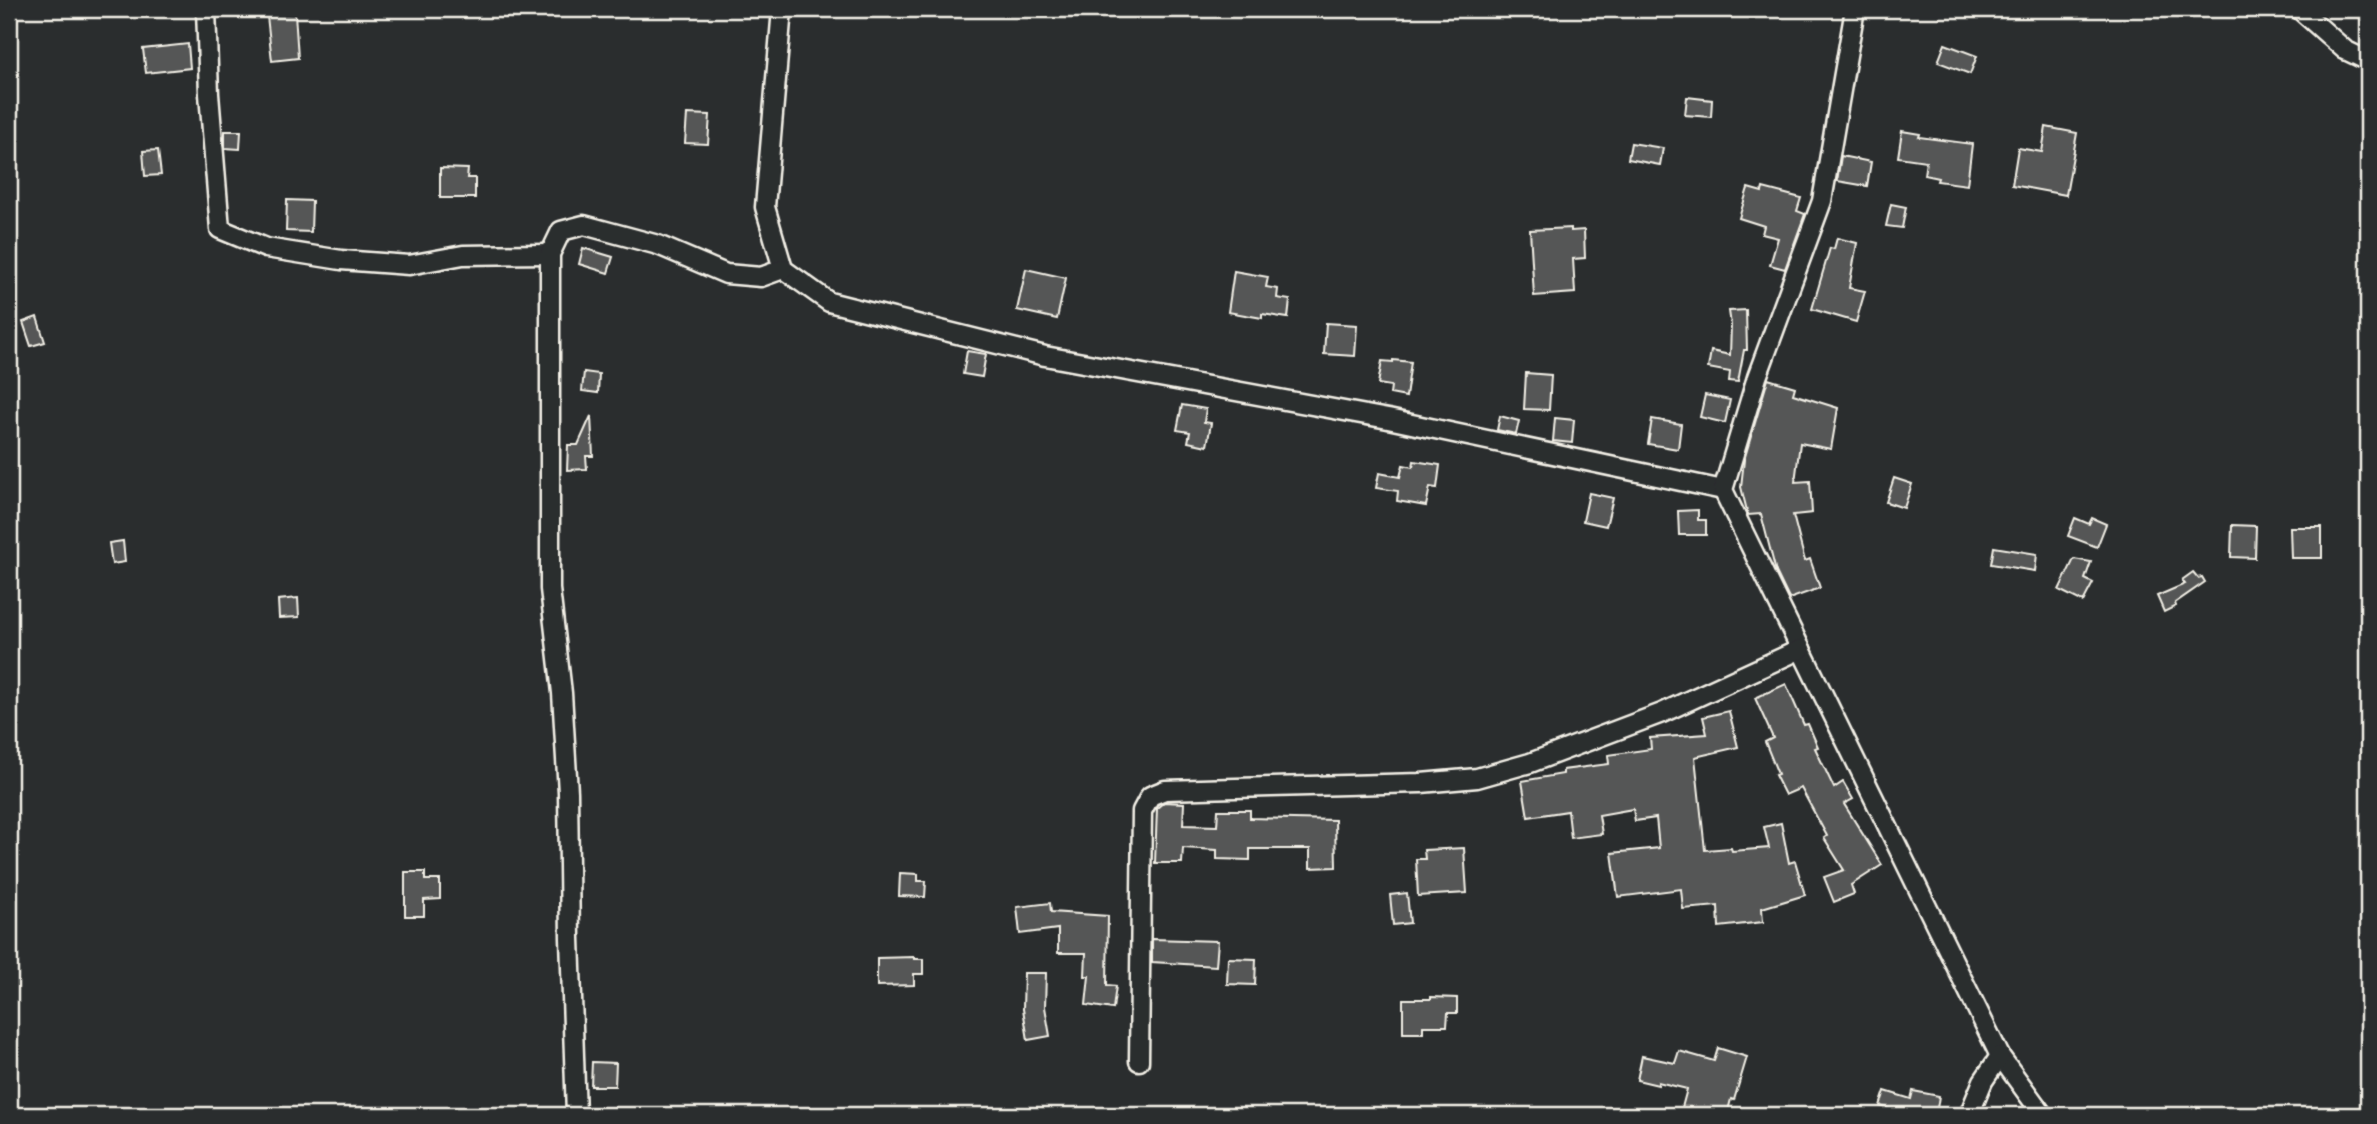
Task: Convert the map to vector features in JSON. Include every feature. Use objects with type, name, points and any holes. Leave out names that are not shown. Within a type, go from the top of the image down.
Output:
[{"type":"street","points":[[206,9],[209,94],[220,229],[266,248],[341,260],[409,265],[463,255],[550,254]]},
{"type":"street","points":[[782,9],[765,207],[783,269],[829,302],[1045,356],[1388,419],[1723,490]]},
{"type":"street","points":[[1855,9],[1822,201],[1757,377],[1723,490],[2000,1056],[2043,1115]]},
{"type":"street","points":[[2299,9],[2345,50],[2368,61]]},
{"type":"street","points":[[576,1115],[568,792],[562,693],[550,589],[550,254],[561,231],[584,225],[658,245],[726,274],[761,277],[783,269]]},
{"type":"street","points":[[1139,1061],[1142,811],[1150,796],[1165,790],[1421,783],[1477,778],[1530,763],[1662,713],[1801,649]]},
{"type":"street","points":[[1969,1115],[1983,1081],[2000,1056]]},
{"type":"building","points":[[295,13],[298,58],[272,61],[267,16]]},
{"type":"building","points":[[188,44],[190,68],[146,73],[143,49]]},
{"type":"building","points":[[1945,44],[1977,56],[1970,74],[1938,62]]},
{"type":"building","points":[[1687,97],[1712,100],[1711,117],[1685,115]]},
{"type":"building","points":[[687,114],[710,115],[708,144],[685,143]]},
{"type":"building","points":[[2046,127],[2077,133],[2066,195],[2012,185],[2018,148],[2042,152]]},
{"type":"building","points":[[225,131],[241,131],[240,149],[225,148]]},
{"type":"building","points":[[1902,131],[1920,134],[1919,137],[1972,144],[1967,185],[1937,181],[1938,178],[1924,175],[1926,161],[1898,157]]},
{"type":"building","points":[[1631,143],[1663,148],[1660,165],[1628,159]]},
{"type":"building","points":[[158,150],[161,175],[145,176],[143,151]]},
{"type":"building","points":[[1841,156],[1871,162],[1867,186],[1837,181]]},
{"type":"building","points":[[440,168],[468,169],[467,178],[475,178],[475,198],[440,198]]},
{"type":"building","points":[[1748,188],[1762,192],[1763,188],[1801,198],[1797,211],[1805,214],[1785,269],[1770,265],[1778,238],[1762,234],[1764,226],[1739,218]]},
{"type":"building","points":[[287,200],[312,201],[311,232],[286,231]]},
{"type":"building","points":[[1891,204],[1906,207],[1902,228],[1886,226]]},
{"type":"building","points":[[1571,228],[1571,231],[1584,230],[1585,258],[1573,259],[1575,293],[1534,296],[1530,230]]},
{"type":"building","points":[[1837,238],[1857,243],[1849,288],[1865,291],[1856,322],[1812,309],[1830,248],[1834,249]]},
{"type":"building","points":[[583,248],[613,257],[608,273],[579,264]]},
{"type":"building","points":[[1026,269],[1066,278],[1057,319],[1017,310]]},
{"type":"building","points":[[1234,271],[1268,277],[1266,287],[1278,289],[1277,298],[1290,300],[1288,318],[1262,314],[1262,318],[1228,312]]},
{"type":"building","points":[[1746,310],[1747,350],[1744,350],[1738,382],[1729,381],[1730,372],[1708,368],[1711,351],[1730,355],[1729,311]]},
{"type":"building","points":[[37,317],[45,342],[31,346],[23,322]]},
{"type":"building","points":[[1326,323],[1357,325],[1355,356],[1324,354]]},
{"type":"building","points":[[967,351],[986,354],[982,377],[963,374]]},
{"type":"building","points":[[1382,361],[1411,362],[1406,397],[1390,394],[1391,386],[1378,384]]},
{"type":"building","points":[[584,372],[599,374],[598,393],[582,391]]},
{"type":"building","points":[[1526,373],[1551,375],[1549,410],[1524,409]]},
{"type":"building","points":[[1768,379],[1795,387],[1793,394],[1838,408],[1831,449],[1800,443],[1795,482],[1810,481],[1812,513],[1793,515],[1805,561],[1810,559],[1820,588],[1789,599],[1776,572],[1761,514],[1748,515],[1741,487],[1744,460]]},
{"type":"building","points":[[1705,395],[1730,400],[1725,423],[1700,417]]},
{"type":"building","points":[[1182,405],[1206,409],[1204,422],[1211,423],[1207,446],[1188,442],[1190,432],[1177,430]]},
{"type":"building","points":[[591,416],[593,456],[586,456],[587,469],[567,470],[568,445],[578,445]]},
{"type":"building","points":[[1500,416],[1519,421],[1516,434],[1497,430]]},
{"type":"building","points":[[1555,418],[1574,420],[1572,443],[1553,441]]},
{"type":"building","points":[[1652,419],[1681,424],[1678,449],[1648,444]]},
{"type":"building","points":[[1414,461],[1440,465],[1437,488],[1430,487],[1426,506],[1397,501],[1398,491],[1376,488],[1379,473],[1400,477],[1403,465],[1413,467]]},
{"type":"building","points":[[1894,478],[1912,484],[1904,508],[1886,502]]},
{"type":"building","points":[[1589,493],[1613,498],[1606,526],[1583,521]]},
{"type":"building","points":[[1698,510],[1698,520],[1706,520],[1706,535],[1679,535],[1678,511]]},
{"type":"building","points":[[2075,518],[2089,524],[2092,518],[2106,524],[2097,547],[2068,536]]},
{"type":"building","points":[[2232,525],[2256,526],[2255,558],[2231,557]]},
{"type":"building","points":[[2290,527],[2322,527],[2322,558],[2291,558]]},
{"type":"building","points":[[123,541],[125,562],[112,564],[109,543]]},
{"type":"building","points":[[1994,547],[2037,554],[2035,571],[1991,564]]},
{"type":"building","points":[[2074,559],[2091,562],[2085,579],[2093,583],[2083,602],[2059,590]]},
{"type":"building","points":[[2193,572],[2205,582],[2175,603],[2176,606],[2164,612],[2157,596],[2185,584],[2182,580]]},
{"type":"building","points":[[298,598],[299,617],[279,618],[278,600]]},
{"type":"building","points":[[1786,684],[1804,725],[1808,724],[1818,747],[1815,748],[1834,788],[1843,782],[1853,799],[1844,804],[1882,865],[1851,885],[1854,894],[1834,902],[1824,877],[1844,870],[1824,838],[1827,836],[1801,788],[1785,795],[1775,775],[1778,774],[1765,742],[1773,738],[1755,698]]},
{"type":"building","points":[[1729,711],[1738,747],[1695,757],[1705,850],[1769,848],[1764,827],[1781,823],[1789,863],[1795,861],[1805,895],[1762,908],[1763,922],[1719,927],[1718,906],[1683,909],[1681,889],[1618,897],[1612,853],[1659,848],[1656,818],[1635,821],[1633,809],[1599,815],[1602,834],[1571,838],[1568,811],[1528,817],[1522,781],[1563,774],[1563,770],[1609,764],[1608,755],[1651,749],[1650,738],[1707,734],[1703,717]]},
{"type":"building","points":[[1164,802],[1184,803],[1183,825],[1217,826],[1218,810],[1250,810],[1250,818],[1335,820],[1336,867],[1310,868],[1310,849],[1250,849],[1250,860],[1217,859],[1217,850],[1183,848],[1182,863],[1155,863],[1157,808]]},
{"type":"building","points":[[1464,848],[1467,893],[1418,896],[1416,859],[1425,859],[1424,850]]},
{"type":"building","points":[[405,872],[425,872],[425,880],[440,880],[440,899],[424,900],[424,916],[405,916]]},
{"type":"building","points":[[900,873],[918,874],[918,881],[926,881],[925,897],[899,896]]},
{"type":"building","points":[[1407,893],[1410,923],[1393,925],[1390,895]]},
{"type":"building","points":[[1050,903],[1051,912],[1108,916],[1107,985],[1116,986],[1113,1009],[1086,1005],[1089,976],[1085,976],[1086,953],[1058,953],[1058,929],[1020,934],[1017,907]]},
{"type":"building","points":[[1152,939],[1218,941],[1216,966],[1152,962]]},
{"type":"building","points":[[877,958],[923,959],[923,974],[914,974],[914,985],[877,986]]},
{"type":"building","points":[[1228,958],[1256,959],[1255,985],[1227,984]]},
{"type":"building","points":[[1024,973],[1046,973],[1045,1007],[1050,1036],[1028,1040],[1023,1009]]},
{"type":"building","points":[[1457,998],[1457,1013],[1448,1013],[1447,1026],[1423,1026],[1423,1033],[1403,1033],[1403,999]]},
{"type":"building","points":[[1718,1048],[1747,1057],[1727,1115],[1680,1115],[1687,1089],[1637,1080],[1642,1056],[1675,1063],[1679,1051],[1714,1061]]},
{"type":"building","points":[[592,1062],[616,1063],[615,1086],[591,1086]]},
{"type":"building","points":[[1885,1091],[1911,1099],[1913,1091],[1939,1096],[1936,1115],[1911,1115],[1880,1106]]}]
